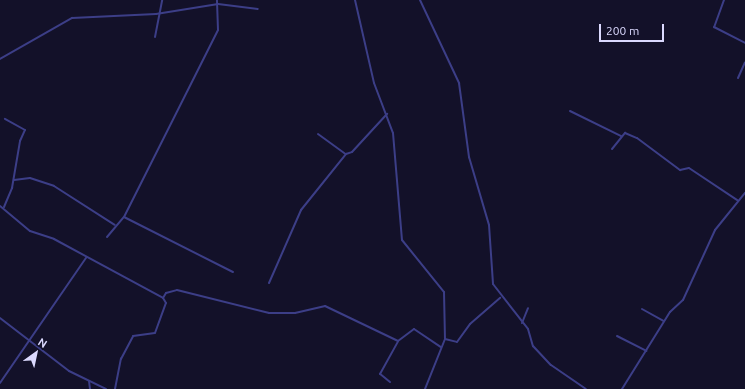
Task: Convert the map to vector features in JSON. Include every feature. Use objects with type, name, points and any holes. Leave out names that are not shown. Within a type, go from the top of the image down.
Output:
[{"type":"street","points":[[155,37],[161,13],[162,0]]},
{"type":"street","points":[[107,237],[115,225],[124,217],[218,30],[218,0]]},
{"type":"street","points":[[355,0],[374,83],[387,114],[395,150],[402,240],[444,292],[445,339],[424,389]]},
{"type":"street","points":[[420,0],[459,83],[469,157],[489,225],[489,266],[500,298],[522,323],[533,346],[551,365],[586,389]]},
{"type":"street","points":[[724,0],[714,27],[745,43]]},
{"type":"street","points":[[0,59],[72,18],[161,13],[218,4],[258,9]]},
{"type":"street","points":[[738,78],[745,62]]},
{"type":"street","points":[[570,111],[621,136]]},
{"type":"street","points":[[269,282],[301,210],[346,154],[352,152],[387,114]]},
{"type":"street","points":[[4,207],[14,180],[20,141],[25,130],[5,119]]},
{"type":"street","points":[[612,149],[621,136],[625,133],[637,138],[680,170],[689,168],[737,200]]},
{"type":"street","points":[[318,134],[346,154]]},
{"type":"street","points":[[14,180],[30,178],[54,186],[115,225]]},
{"type":"street","points":[[622,389],[664,322],[683,300],[715,230],[737,200],[745,194]]},
{"type":"street","points":[[0,206],[4,207],[30,231],[54,239],[86,258],[163,298],[166,303],[155,333],[133,336],[121,359],[115,389]]},
{"type":"street","points":[[124,217],[233,272]]},
{"type":"street","points":[[0,383],[29,343],[86,258]]},
{"type":"street","points":[[163,298],[166,293],[177,290],[270,313],[295,313],[325,306],[398,341]]},
{"type":"street","points":[[445,339],[458,342],[470,324],[500,298]]},
{"type":"street","points":[[522,323],[528,308]]},
{"type":"street","points":[[642,310],[664,322]]},
{"type":"street","points":[[0,318],[29,343],[89,381],[106,389]]},
{"type":"street","points":[[390,382],[380,374],[398,341],[414,329],[441,347]]},
{"type":"street","points":[[617,336],[646,351]]},
{"type":"street","points":[[89,381],[90,389]]}]
